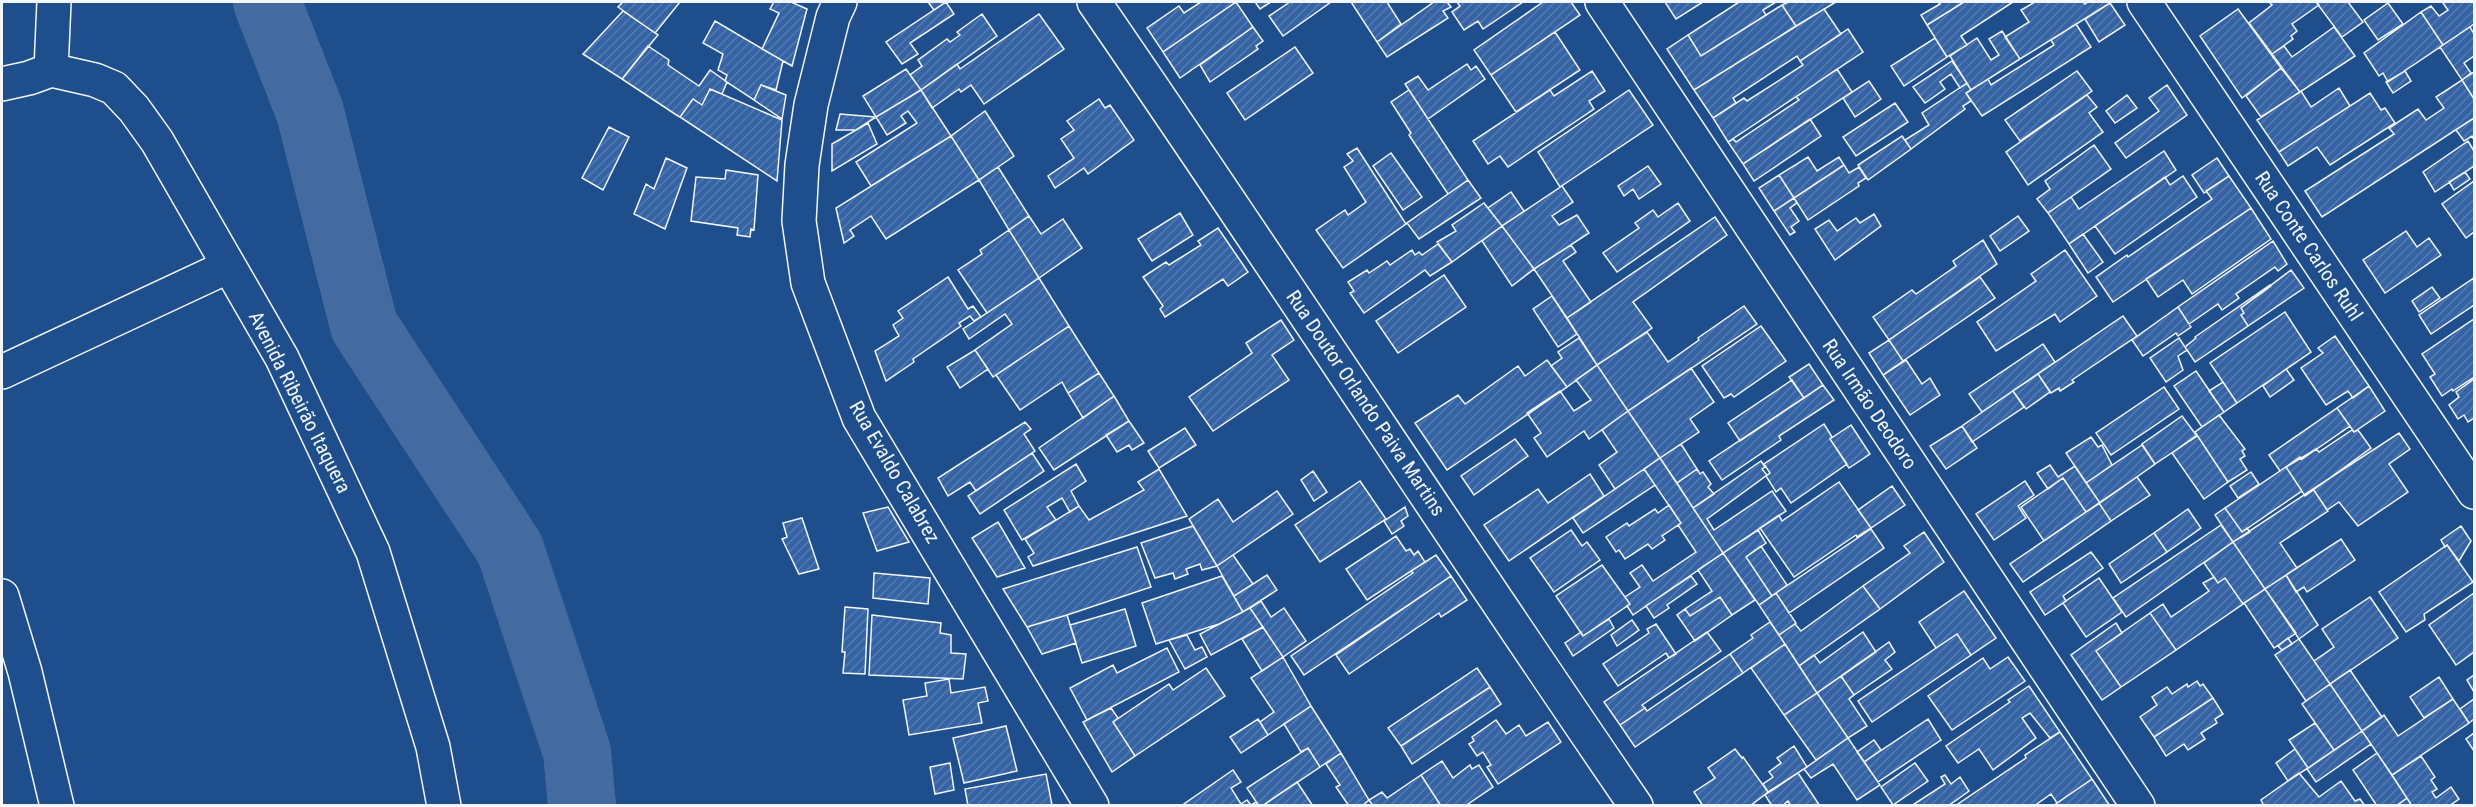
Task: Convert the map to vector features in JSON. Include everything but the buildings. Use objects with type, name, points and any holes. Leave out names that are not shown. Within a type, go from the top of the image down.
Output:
[{"type":"street","points":[[2,84],[51,70],[54,2]]},
{"type":"street","name":"Rua Evaldo Calabrez","points":[[840,2],[833,17],[811,105],[802,165],[800,221],[808,283],[859,418],[1092,806]]},
{"type":"street","name":"Rua Doutor Orlando Paiva Martins","points":[[1094,2],[1300,303],[1636,806]]},
{"type":"street","name":"Rua Irmão Deodoro","points":[[1602,2],[2138,806]]},
{"type":"street","name":"Rua Conte Carlos Ruhl","points":[[2151,4],[2475,492]]},
{"type":"street","name":"Avenida Ribeirão Itaquera","points":[[51,70],[95,80],[114,88],[134,109],[175,171],[282,358],[373,552],[433,747],[444,806]]},
{"type":"street","points":[[2,372],[229,266]]},
{"type":"street","points":[[2,596],[7,633],[25,672],[57,806]]},
{"type":"waterway","points":[[267,2],[310,112],[364,326],[510,549],[577,752],[582,806]]}]
